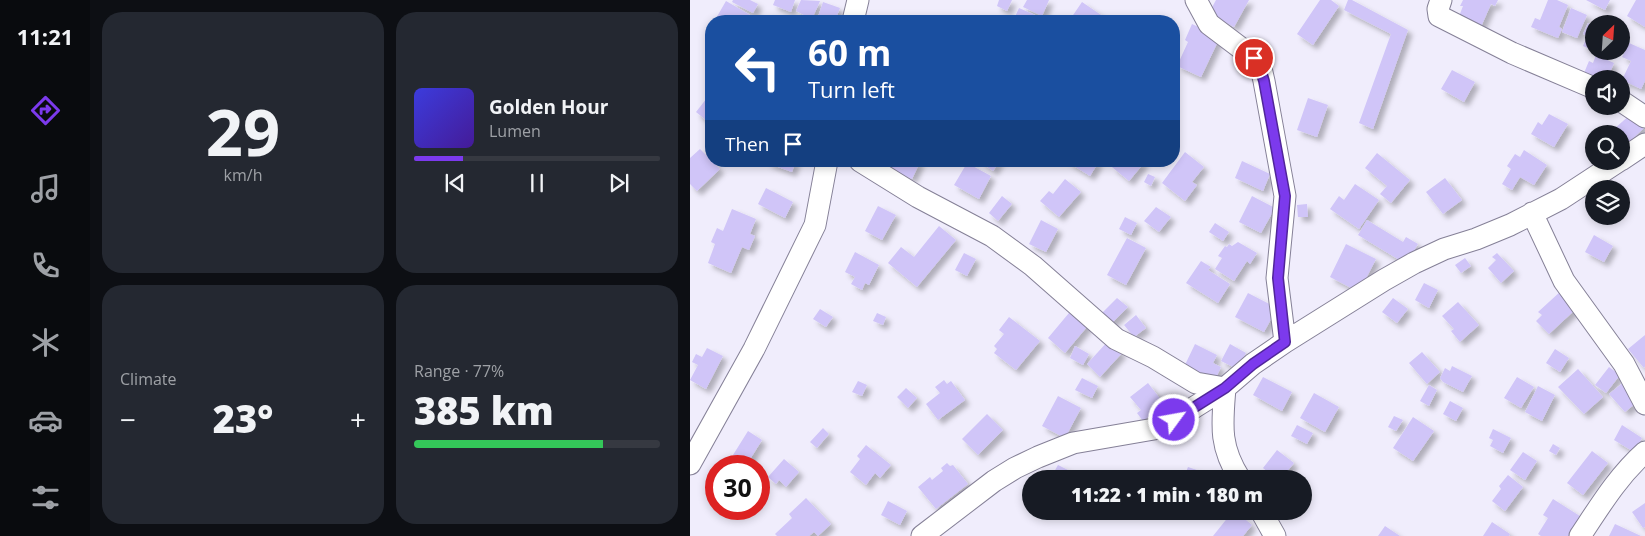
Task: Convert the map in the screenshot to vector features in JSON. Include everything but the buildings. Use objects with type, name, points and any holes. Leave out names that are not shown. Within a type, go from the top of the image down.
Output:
[{"type":"street","points":[[854,15],[858,0]]},
{"type":"street","points":[[1196,0],[1209,24],[1254,58],[1262,74],[1285,196],[1278,278],[1285,342]]},
{"type":"street","points":[[1441,0],[1438,9],[1439,16],[1512,53],[1585,84]]},
{"type":"street","points":[[1630,107],[1645,117]]},
{"type":"street","points":[[1630,154],[1645,144]]},
{"type":"street","points":[[690,464],[754,349],[815,225],[826,167]]},
{"type":"street","points":[[870,167],[918,197],[992,236],[1033,266],[1116,339],[1153,357],[1196,383],[1225,388]]},
{"type":"street","points":[[922,536],[994,481],[1038,457],[1073,444],[1154,429],[1174,420],[1225,388],[1253,364],[1285,342],[1344,304],[1414,263],[1444,249],[1485,236],[1510,225],[1561,199],[1606,170]]},
{"type":"street","points":[[1532,213],[1564,281],[1624,364],[1645,404]]},
{"type":"street","points":[[1225,388],[1222,422],[1225,449],[1236,470]]},
{"type":"street","points":[[1580,536],[1610,491],[1645,452]]},
{"type":"street","points":[[1266,520],[1275,536]]},
{"type":"route","points":[[1174,420],[1225,388],[1253,364],[1285,342],[1278,278],[1285,196],[1264,81],[1260,68],[1254,58]]}]
